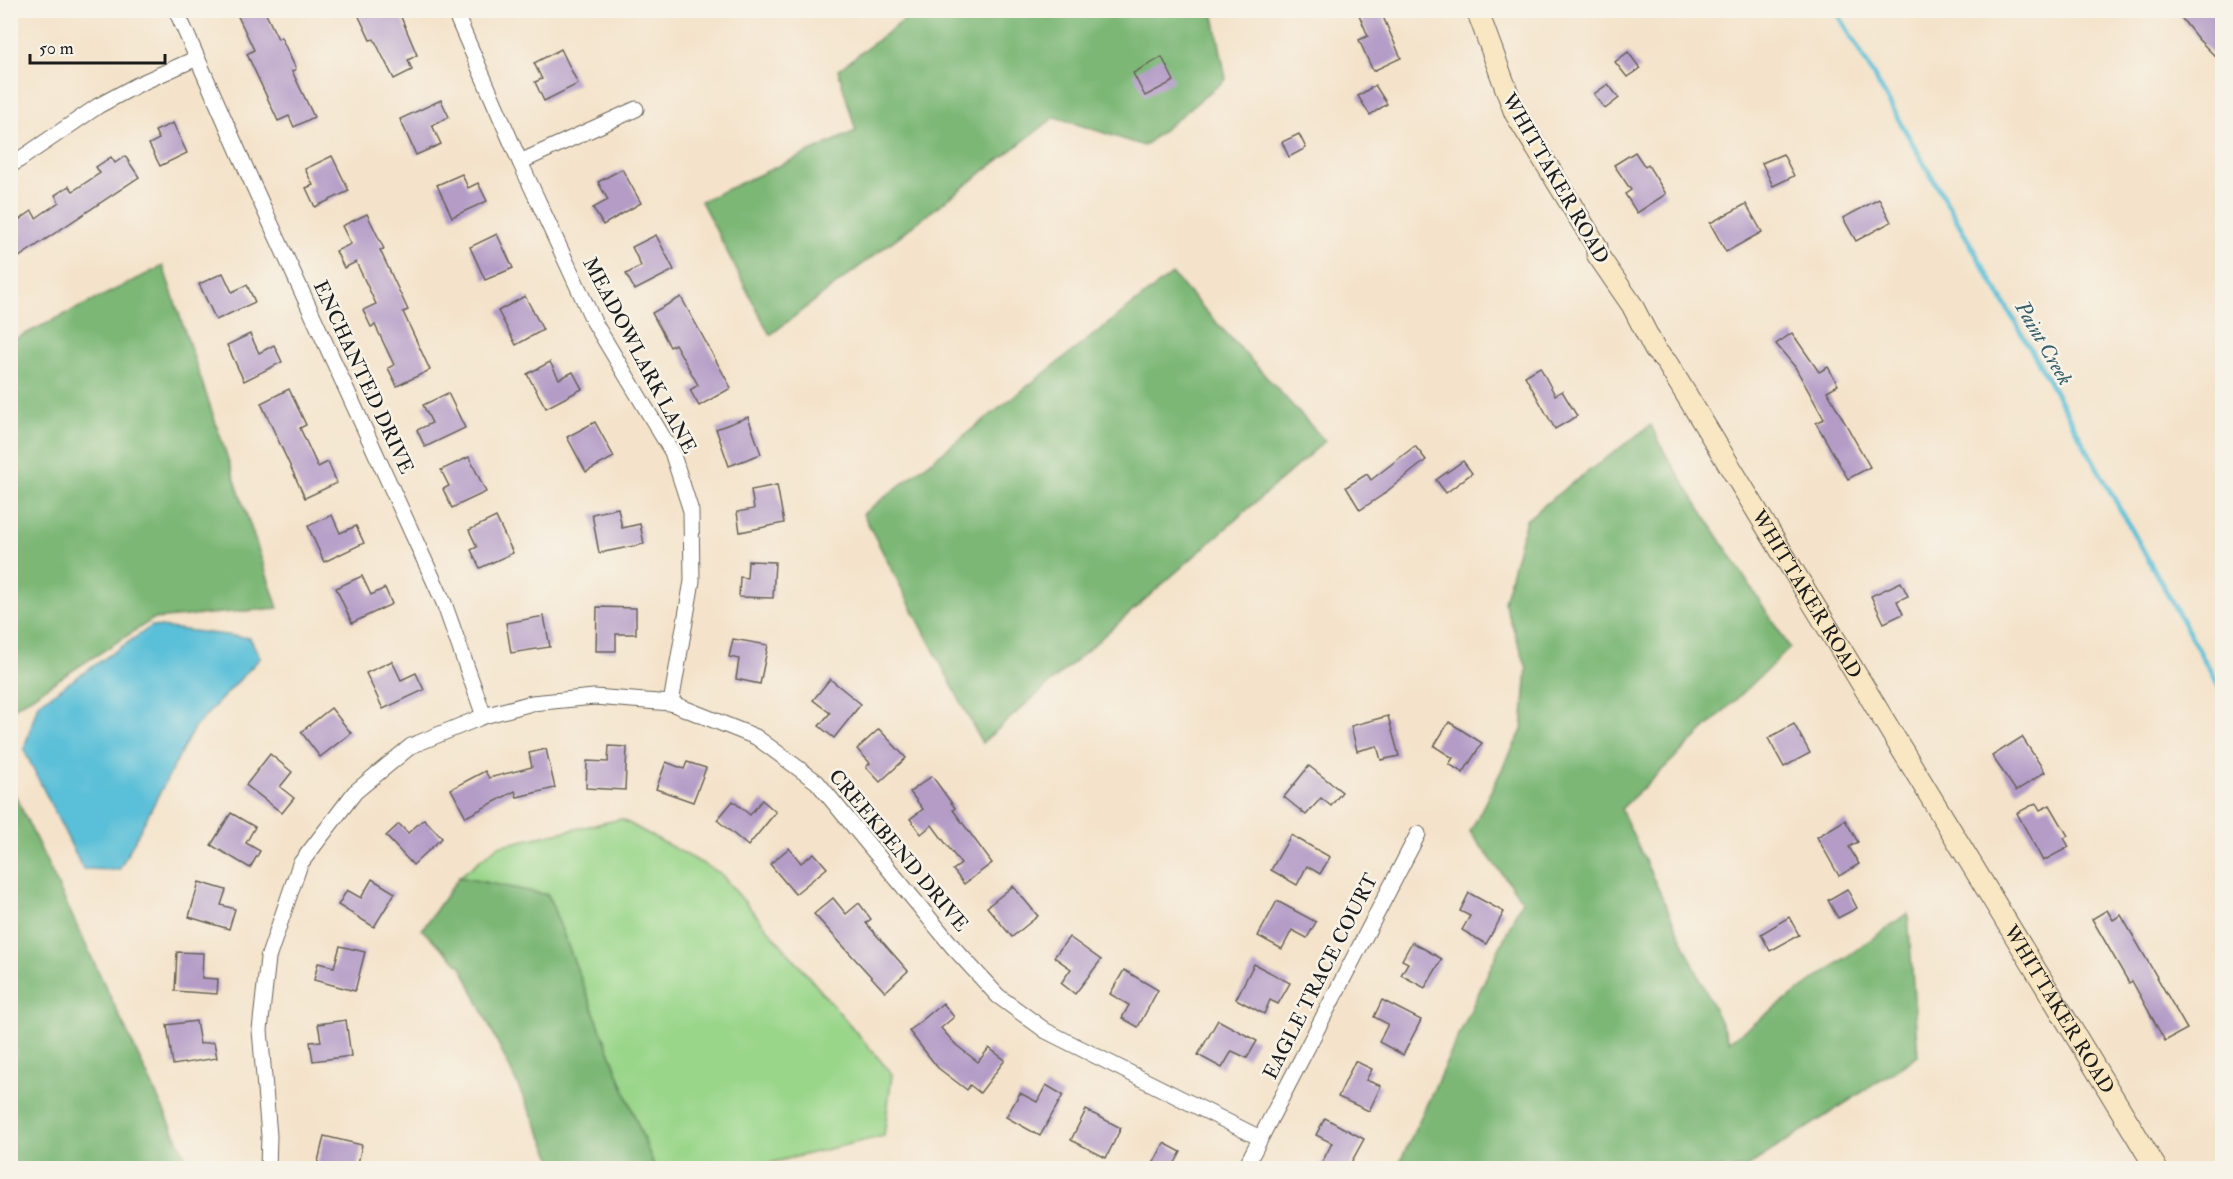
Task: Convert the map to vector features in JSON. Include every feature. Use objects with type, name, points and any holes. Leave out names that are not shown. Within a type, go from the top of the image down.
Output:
[{"type":"main road","name":"WHITTAKER ROAD","points":[[1477,10],[1515,114],[1597,247],[1598,254],[1632,305],[1655,350],[1674,373],[2156,1168]]},
{"type":"street","name":"ENCHANTED DRIVE","points":[[176,10],[444,603],[484,716]]},
{"type":"street","name":"MEADOWLARK LANE","points":[[454,10],[520,162],[594,322],[672,452],[691,511],[692,581],[671,703]]},
{"type":"street","points":[[10,166],[98,106],[139,84],[197,58]]},
{"type":"street","points":[[520,162],[636,109]]},
{"type":"street","name":"CREEKBEND DRIVE","points":[[268,1168],[269,1136],[260,1030],[268,958],[300,864],[355,792],[411,746],[484,716],[532,703],[594,697],[671,703],[756,737],[817,782],[953,947],[998,996],[1046,1031],[1260,1138]]},
{"type":"street","name":"EAGLE TRACE COURT","points":[[1245,1168],[1418,834]]},
{"type":"green space","points":[[916,11],[1213,11],[1226,79],[1144,146],[1055,117],[770,335],[701,201],[856,131],[838,70]]},
{"type":"green space","points":[[163,266],[278,608],[153,619],[11,710],[11,341]]},
{"type":"green space","points":[[1172,274],[1325,441],[982,743],[863,514]]},
{"type":"green space","points":[[1651,425],[1667,457],[1790,648],[1621,809],[1729,1041],[1908,913],[1918,1056],[1745,1168],[1397,1168],[1522,900],[1470,832],[1522,730],[1527,668],[1504,602],[1526,520]]},
{"type":"green space","points":[[10,784],[191,1168],[11,1168]]},
{"type":"green space","points":[[621,819],[720,873],[892,1074],[884,1136],[766,1164],[758,1168],[655,1168],[548,895],[459,877],[498,846]]},
{"type":"green space","points":[[459,877],[548,895],[655,1168],[557,1168],[461,966],[422,930]]},
{"type":"water","points":[[152,626],[250,638],[260,658],[194,728],[119,870],[83,869],[24,750],[38,704]]},
{"type":"building","points":[[235,10],[264,10],[278,39],[281,37],[296,69],[292,71],[314,117],[294,127],[289,116],[278,121],[247,54],[254,50]]},
{"type":"building","points":[[356,10],[398,10],[417,55],[408,60],[412,70],[394,79],[374,39],[370,40]]},
{"type":"building","points":[[1357,10],[1380,10],[1401,58],[1373,71],[1359,40],[1368,36]]},
{"type":"building","points":[[2175,10],[2223,10],[2223,64],[2198,39]]},
{"type":"building","points":[[561,49],[578,84],[544,101],[535,82],[542,79],[534,63]]},
{"type":"building","points":[[1628,52],[1640,68],[1627,77],[1615,62]]},
{"type":"building","points":[[1162,57],[1174,81],[1145,96],[1133,73]]},
{"type":"building","points":[[1608,84],[1619,98],[1605,109],[1594,94]]},
{"type":"building","points":[[1375,85],[1387,104],[1370,115],[1358,96]]},
{"type":"building","points":[[441,100],[449,117],[432,125],[441,144],[416,155],[400,119]]},
{"type":"building","points":[[173,123],[187,153],[160,166],[149,144],[159,139],[155,131]]},
{"type":"building","points":[[1299,134],[1306,148],[1289,157],[1282,142]]},
{"type":"building","points":[[1635,152],[1645,167],[1648,165],[1666,194],[1637,213],[1625,194],[1631,190],[1614,165]]},
{"type":"building","points":[[1783,154],[1794,176],[1773,186],[1762,163]]},
{"type":"building","points":[[125,156],[139,177],[10,263],[10,226],[32,211],[36,218],[59,202],[55,195],[69,186],[73,191],[100,173],[96,167],[111,157],[115,163]]},
{"type":"building","points":[[332,156],[349,191],[315,207],[306,188],[313,185],[305,169]]},
{"type":"building","points":[[622,169],[641,203],[603,225],[593,208],[608,200],[598,182]]},
{"type":"building","points":[[462,174],[468,188],[478,183],[487,201],[452,217],[437,185]]},
{"type":"building","points":[[1879,199],[1891,222],[1856,241],[1843,218]]},
{"type":"building","points":[[1746,204],[1762,232],[1726,252],[1710,223]]},
{"type":"building","points":[[367,214],[384,249],[380,250],[408,310],[403,312],[430,370],[397,386],[388,368],[394,365],[375,325],[371,327],[363,310],[376,304],[356,262],[344,268],[336,251],[351,244],[342,226]]},
{"type":"building","points":[[497,234],[513,268],[485,280],[470,247]]},
{"type":"building","points":[[656,235],[674,270],[635,290],[626,274],[641,266],[632,247]]},
{"type":"building","points":[[223,273],[232,292],[247,285],[255,302],[216,320],[199,284]]},
{"type":"building","points":[[525,296],[543,330],[516,345],[498,311]]},
{"type":"building","points":[[681,297],[731,388],[699,406],[690,390],[698,385],[675,344],[670,347],[652,313]]},
{"type":"building","points":[[1792,333],[1819,372],[1828,367],[1838,385],[1827,391],[1870,467],[1848,479],[1816,423],[1824,419],[1795,367],[1776,344]]},
{"type":"building","points":[[250,334],[259,353],[274,345],[282,362],[244,381],[227,345]]},
{"type":"building","points":[[550,362],[559,379],[573,372],[582,389],[546,408],[527,374]]},
{"type":"building","points":[[1540,367],[1555,395],[1562,391],[1577,416],[1555,429],[1525,376]]},
{"type":"building","points":[[289,389],[306,425],[300,428],[318,467],[328,462],[337,483],[305,498],[261,403]]},
{"type":"building","points":[[448,393],[465,428],[425,447],[417,430],[432,423],[423,405]]},
{"type":"building","points":[[748,417],[761,454],[729,466],[716,429]]},
{"type":"building","points":[[595,422],[614,457],[586,472],[567,437]]},
{"type":"building","points":[[1415,446],[1426,460],[1360,510],[1346,487],[1367,474],[1371,480]]},
{"type":"building","points":[[469,457],[486,492],[452,508],[443,489],[449,486],[441,470]]},
{"type":"building","points":[[1463,461],[1472,473],[1446,493],[1436,480]]},
{"type":"building","points":[[777,485],[784,523],[740,532],[737,512],[754,509],[751,490]]},
{"type":"building","points":[[618,508],[622,528],[640,524],[644,544],[599,553],[592,514]]},
{"type":"building","points":[[332,515],[340,533],[356,526],[364,543],[324,562],[308,526]]},
{"type":"building","points":[[496,517],[513,553],[480,568],[471,550],[477,547],[469,530]]},
{"type":"building","points":[[748,561],[775,562],[773,598],[739,597],[740,577],[747,578]]},
{"type":"building","points":[[362,576],[371,595],[385,588],[392,604],[352,623],[336,588]]},
{"type":"building","points":[[1901,582],[1908,596],[1897,601],[1903,614],[1884,623],[1871,596]]},
{"type":"building","points":[[597,607],[636,608],[636,634],[616,634],[616,651],[596,651]]},
{"type":"building","points":[[544,616],[550,647],[511,653],[506,623]]},
{"type":"building","points":[[733,639],[768,645],[760,684],[736,679],[739,659],[729,657]]},
{"type":"building","points":[[392,661],[401,680],[416,673],[424,690],[383,709],[366,673]]},
{"type":"building","points":[[830,679],[861,704],[834,738],[819,726],[830,713],[813,700]]},
{"type":"building","points":[[331,708],[351,733],[320,757],[301,732]]},
{"type":"building","points":[[1388,716],[1399,756],[1381,760],[1377,746],[1357,751],[1351,726]]},
{"type":"building","points":[[1449,722],[1482,743],[1463,773],[1449,764],[1453,758],[1434,746]]},
{"type":"building","points":[[1794,724],[1810,753],[1784,767],[1768,738]]},
{"type":"building","points":[[879,729],[906,758],[880,782],[866,767],[870,763],[857,749]]},
{"type":"building","points":[[2022,737],[2045,772],[2016,791],[1992,756]]},
{"type":"building","points":[[609,746],[627,747],[625,790],[586,788],[587,761],[608,762]]},
{"type":"building","points":[[546,749],[555,788],[517,797],[515,791],[466,817],[451,789],[485,771],[489,778],[532,767],[529,753]]},
{"type":"building","points":[[270,754],[292,772],[280,787],[294,798],[282,813],[246,785]]},
{"type":"building","points":[[666,762],[684,769],[687,762],[706,768],[693,802],[656,789]]},
{"type":"building","points":[[1309,766],[1342,792],[1331,806],[1321,798],[1306,815],[1284,797]]},
{"type":"building","points":[[932,776],[955,808],[953,810],[992,863],[964,884],[953,870],[961,864],[932,825],[921,834],[910,819],[923,809],[910,792]]},
{"type":"building","points":[[762,800],[776,812],[748,846],[717,820],[733,801],[750,815]]},
{"type":"building","points":[[2036,803],[2040,810],[2050,805],[2068,836],[2064,838],[2069,847],[2043,861],[2017,813]]},
{"type":"building","points":[[231,813],[255,827],[246,843],[260,851],[250,868],[211,845]]},
{"type":"building","points":[[424,819],[442,838],[413,865],[386,836],[399,824],[408,833]]},
{"type":"building","points":[[1845,820],[1858,842],[1849,847],[1859,864],[1839,876],[1817,837]]},
{"type":"building","points":[[1291,835],[1330,857],[1320,874],[1307,866],[1297,885],[1271,870]]},
{"type":"building","points":[[789,848],[801,863],[814,853],[827,868],[795,894],[770,864]]},
{"type":"building","points":[[372,879],[395,893],[374,927],[338,905],[347,890],[361,898]]},
{"type":"building","points":[[199,882],[226,890],[221,905],[235,909],[229,929],[189,917]]},
{"type":"building","points":[[1013,886],[1038,916],[1012,937],[987,907]]},
{"type":"building","points":[[1847,889],[1857,908],[1838,918],[1828,900]]},
{"type":"building","points":[[1469,893],[1504,912],[1486,944],[1462,930],[1470,916],[1460,911]]},
{"type":"building","points":[[833,898],[846,914],[859,903],[871,919],[866,923],[908,971],[885,992],[814,914]]},
{"type":"building","points":[[1277,901],[1316,922],[1307,938],[1292,930],[1282,949],[1258,936]]},
{"type":"building","points":[[2107,910],[2113,920],[2121,915],[2187,1029],[2165,1041],[2132,981],[2129,983],[2092,919]]},
{"type":"building","points":[[1789,917],[1799,935],[1770,951],[1761,934]]},
{"type":"building","points":[[1069,937],[1101,960],[1075,994],[1061,983],[1071,969],[1054,957]]},
{"type":"building","points":[[1412,942],[1442,959],[1425,988],[1401,975],[1408,963],[1402,960]]},
{"type":"building","points":[[340,946],[365,952],[355,991],[314,980],[318,963],[334,967]]},
{"type":"building","points":[[177,952],[203,953],[202,978],[218,979],[217,994],[175,991]]},
{"type":"building","points":[[1254,964],[1290,983],[1278,1004],[1270,1000],[1264,1014],[1236,999]]},
{"type":"building","points":[[1124,970],[1158,990],[1138,1027],[1122,1018],[1129,1005],[1110,994]]},
{"type":"building","points":[[1382,1000],[1421,1020],[1403,1055],[1379,1042],[1388,1024],[1374,1017]]},
{"type":"building","points":[[943,1003],[954,1017],[941,1028],[956,1045],[978,1062],[989,1048],[1005,1060],[980,1093],[970,1085],[967,1090],[938,1068],[909,1031]]},
{"type":"building","points":[[346,1020],[351,1056],[313,1061],[310,1042],[321,1041],[318,1024]]},
{"type":"building","points":[[1218,1020],[1257,1041],[1247,1058],[1232,1051],[1222,1068],[1198,1055]]},
{"type":"building","points":[[196,1021],[200,1044],[214,1042],[217,1058],[173,1065],[167,1025]]},
{"type":"building","points":[[1355,1061],[1372,1069],[1366,1080],[1381,1086],[1369,1111],[1338,1097]]},
{"type":"building","points":[[1046,1085],[1063,1095],[1040,1136],[1006,1117],[1020,1093],[1037,1102]]},
{"type":"building","points":[[1086,1110],[1121,1128],[1106,1158],[1071,1140]]},
{"type":"building","points":[[1325,1118],[1364,1139],[1348,1168],[1319,1168],[1332,1143],[1316,1135]]},
{"type":"building","points":[[324,1136],[362,1145],[357,1168],[317,1166]]},
{"type":"building","points":[[1164,1143],[1181,1152],[1172,1168],[1151,1168]]},
{"type":"waterway","name":"Paint Creek","points":[[1836,10],[2045,374],[2222,692]]}]
